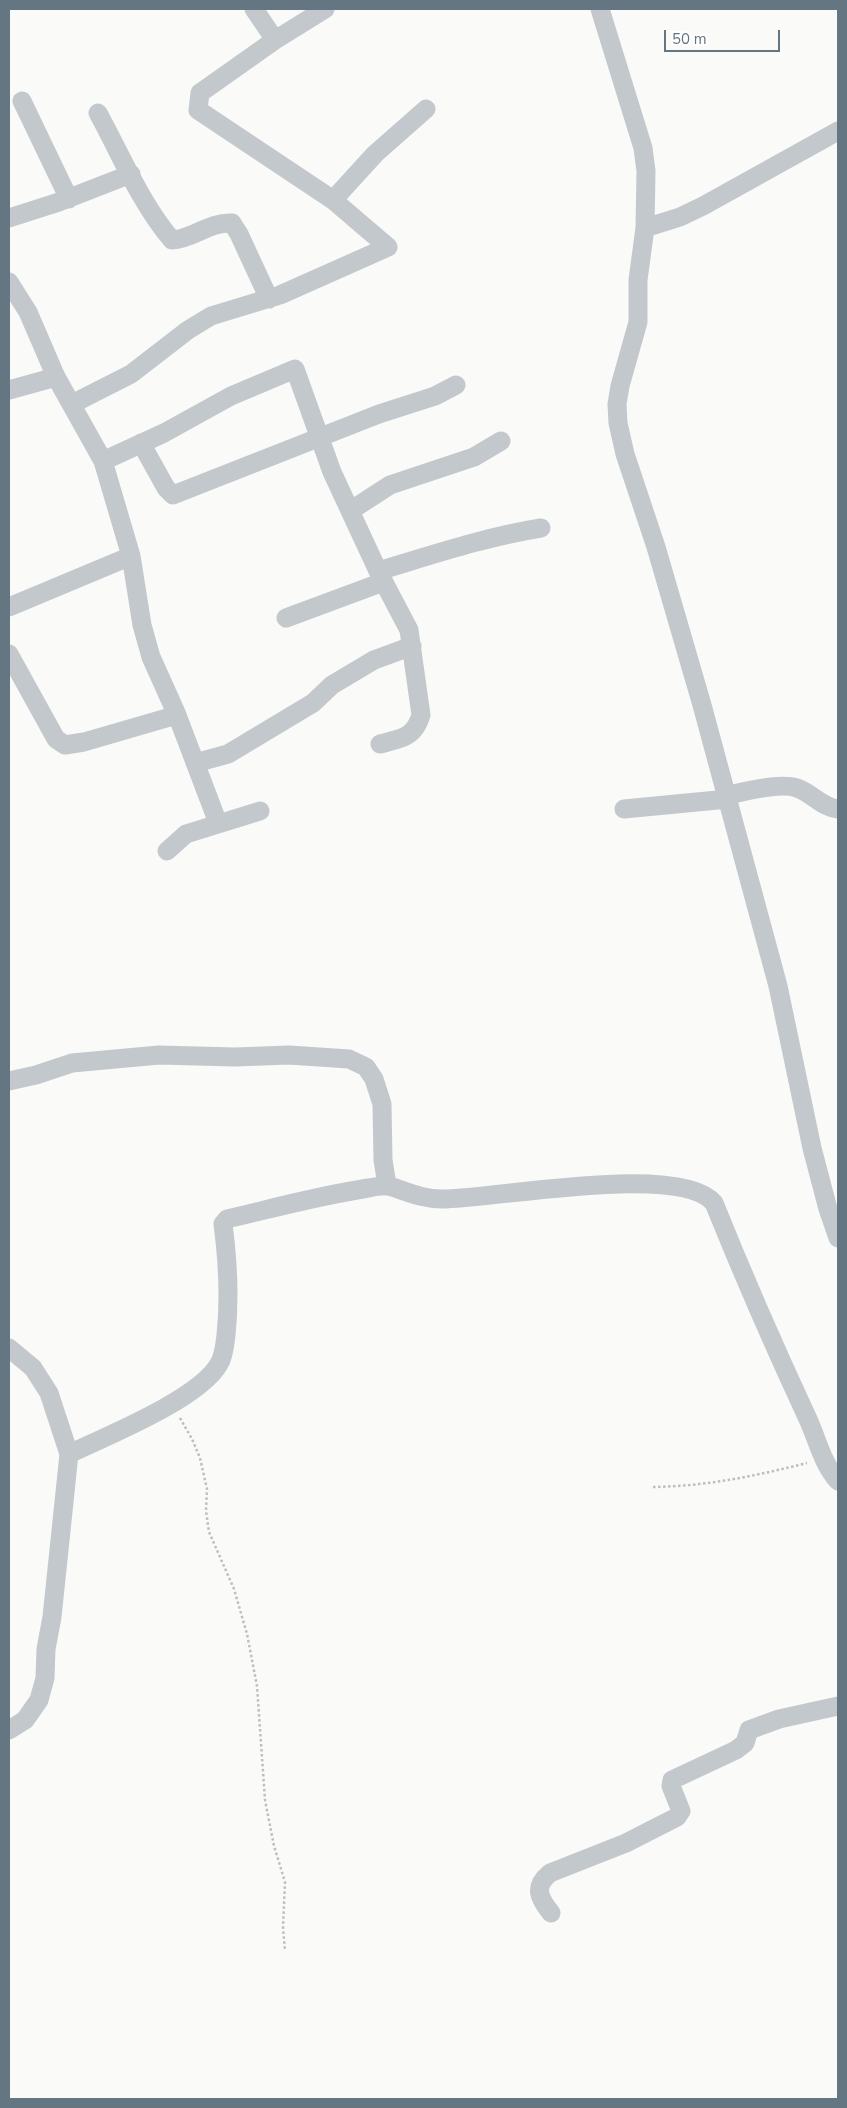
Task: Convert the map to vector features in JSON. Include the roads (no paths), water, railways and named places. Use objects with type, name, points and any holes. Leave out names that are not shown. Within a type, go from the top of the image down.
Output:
[{"type":"street","points":[[254,9],[275,40]]},
{"type":"street","points":[[72,404],[131,374],[188,330],[211,316],[269,298],[388,247],[333,200],[198,110],[200,93],[275,40],[325,9]]},
{"type":"street","points":[[600,9],[643,148],[646,171],[645,228],[638,280],[638,322],[620,386],[617,404],[618,423],[625,454],[680,629],[727,797],[778,986],[812,1148],[838,1238]]},
{"type":"street","points":[[22,101],[68,199]]},
{"type":"street","points":[[333,200],[375,154],[426,109]]},
{"type":"street","points":[[98,114],[163,229],[172,240],[220,223],[232,223],[269,298]]},
{"type":"street","points":[[645,228],[680,217],[703,206],[838,132]]},
{"type":"street","points":[[9,218],[68,199],[131,174]]},
{"type":"street","points":[[12,291],[28,312],[56,377],[103,462],[131,556],[142,625],[151,657],[177,715],[218,823]]},
{"type":"street","points":[[103,462],[231,396],[295,369],[319,437],[350,511],[381,577],[409,630],[421,715],[417,727],[410,735],[380,744]]},
{"type":"street","points":[[9,390],[56,377]]},
{"type":"street","points":[[142,443],[166,488],[173,495],[379,414],[435,396],[456,384]]},
{"type":"street","points":[[350,511],[390,485],[474,457],[501,440]]},
{"type":"street","points":[[286,618],[381,577],[467,545],[513,532],[541,528]]},
{"type":"street","points":[[9,607],[131,556]]},
{"type":"street","points":[[195,763],[228,754],[313,703],[332,685],[374,660],[412,646]]},
{"type":"street","points":[[9,654],[56,739],[66,745],[84,742],[177,715]]},
{"type":"street","points":[[624,809],[727,797],[776,787],[794,787],[824,806],[838,809]]},
{"type":"street","points":[[167,851],[177,840],[186,834],[260,810]]},
{"type":"street","points":[[9,1081],[36,1075],[72,1063],[159,1055],[289,1056],[349,1059],[366,1067],[374,1080],[382,1104],[382,1160],[387,1185]]},
{"type":"street","points":[[69,1454],[124,1429],[171,1404],[203,1382],[219,1365],[224,1352],[229,1308],[228,1262],[223,1224],[227,1220],[345,1192],[387,1185],[425,1198],[435,1199],[534,1189],[629,1184],[682,1188],[709,1197],[714,1203],[762,1318],[812,1427],[823,1459],[838,1481]]},
{"type":"street","points":[[9,1348],[33,1368],[50,1393],[69,1454],[52,1617],[46,1649],[45,1678],[39,1700],[25,1720],[9,1730]]},
{"type":"street","points":[[551,1913],[543,1904],[539,1889],[542,1880],[550,1873],[626,1843],[678,1817],[681,1811],[670,1786],[672,1780],[736,1750],[745,1743],[749,1730],[763,1723],[838,1706]]}]
